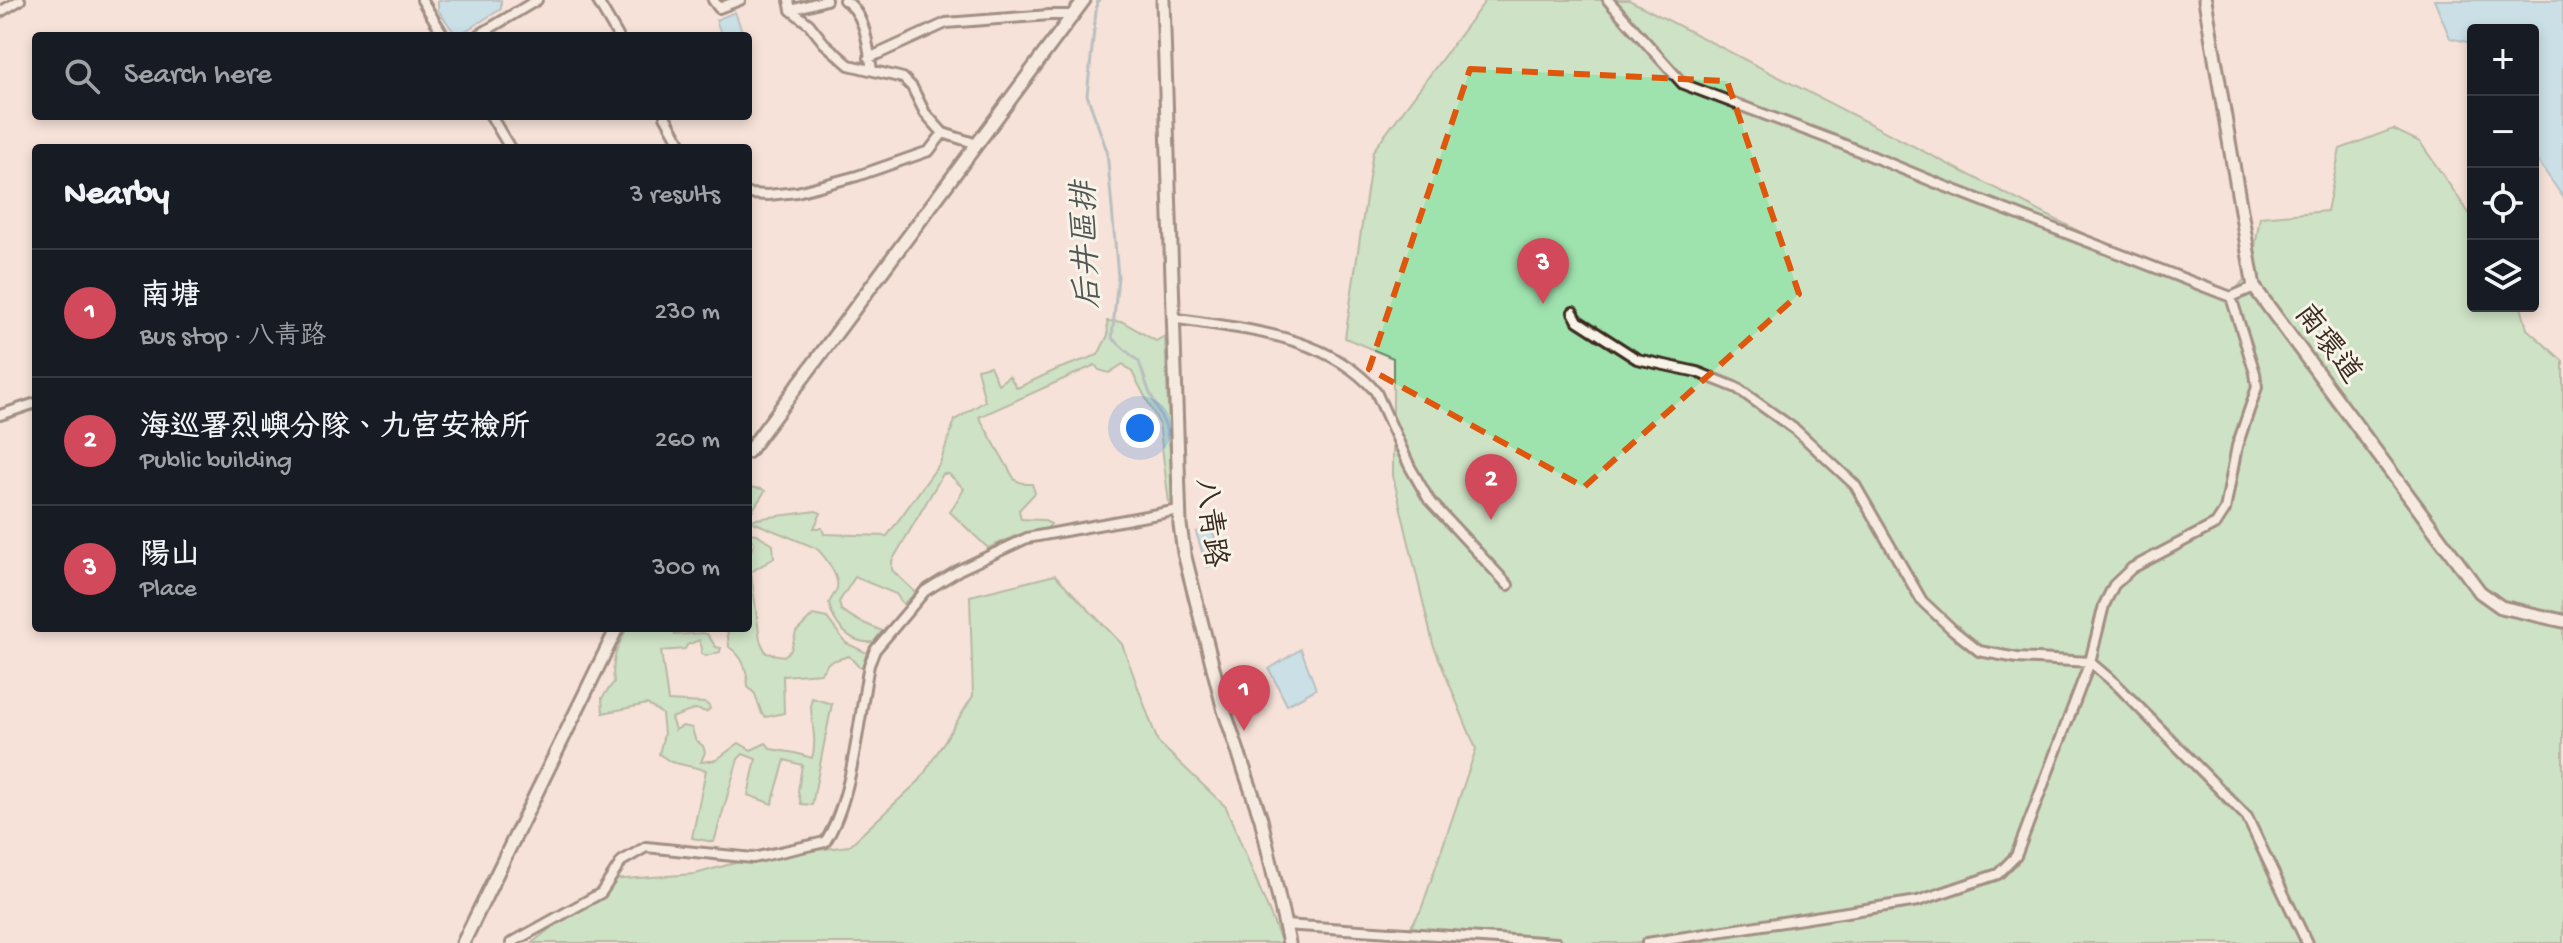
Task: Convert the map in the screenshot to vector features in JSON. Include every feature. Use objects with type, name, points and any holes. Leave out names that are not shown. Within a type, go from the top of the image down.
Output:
[{"type":"street","points":[[0,12],[20,0]]},
{"type":"street","points":[[422,0],[442,32]]},
{"type":"street","points":[[484,32],[537,0]]},
{"type":"street","points":[[597,0],[616,32]]},
{"type":"street","points":[[713,0],[719,8],[740,0]]},
{"type":"street","points":[[790,5],[826,0]]},
{"type":"street","points":[[844,0],[849,1],[860,17],[872,70]]},
{"type":"street","points":[[752,447],[1084,0]]},
{"type":"street","name":"八青路","points":[[1163,0],[1179,510],[1184,553],[1223,707],[1261,819],[1289,943]]},
{"type":"street","points":[[1608,0],[1683,84],[2231,297],[2254,287]]},
{"type":"street","name":"南環道","points":[[2205,0],[2254,287],[2480,592],[2501,607],[2561,620]]},
{"type":"street","points":[[790,5],[824,43],[849,65],[903,78],[912,87],[925,113],[943,133],[977,144]]},
{"type":"street","points":[[869,58],[946,23],[1073,15]]},
{"type":"street","points":[[493,120],[508,144]]},
{"type":"street","points":[[667,120],[681,144]]},
{"type":"street","points":[[752,194],[797,192],[857,176],[929,151],[943,133]]},
{"type":"street","points":[[1647,943],[1918,901],[1998,874],[2016,856],[2090,662],[2104,605],[2114,585],[2132,568],[2216,524],[2225,510],[2237,446],[2257,387],[2231,297]]},
{"type":"street","points":[[1573,312],[1578,321],[1637,359],[1697,372],[1737,388],[1797,431],[1855,485],[1922,601],[1979,651],[2017,658],[2090,662],[2117,685],[2247,817],[2307,943]]},
{"type":"street","points":[[1172,318],[1268,333],[1313,349],[1346,367],[1368,384],[1376,392],[1410,467],[1429,500],[1508,585]]},
{"type":"street","points":[[0,415],[32,404]]},
{"type":"street","points":[[511,943],[601,893],[622,861],[646,847],[753,858],[825,842],[845,799],[869,665],[875,650],[925,591],[959,570],[1027,538],[1179,510]]},
{"type":"street","points":[[463,943],[615,632]]},
{"type":"street","points":[[1284,925],[1557,943]]},
{"type":"highlighted area","points":[[1470,69],[1727,81],[1799,294],[1584,487],[1369,369]]},
{"type":"green space","points":[[1486,0],[1629,0],[2123,254],[2230,297],[2251,271],[2260,217],[2327,211],[2340,149],[2393,129],[2420,142],[2467,210],[2467,312],[2523,312],[2527,329],[2563,361],[2563,943],[1401,943],[1421,910],[1476,749],[1433,644],[1393,476],[1393,358],[1345,338],[1373,151]]},
{"type":"green space","points":[[1107,321],[1123,322],[1156,341],[1165,336],[1172,501],[1169,503],[1159,423],[1132,372],[1123,364],[1109,373],[1095,365],[979,417],[1015,480],[1032,484],[1035,493],[1019,510],[1021,519],[1043,520],[1051,524],[1046,530],[1017,535],[988,548],[950,512],[964,489],[949,474],[943,474],[892,561],[892,570],[916,593],[903,604],[896,594],[855,577],[839,602],[841,610],[882,631],[874,642],[850,637],[834,618],[829,603],[836,591],[837,580],[816,548],[752,522],[816,511],[821,513],[814,528],[822,528],[824,534],[887,536],[940,463],[955,420],[985,401],[977,369],[990,366],[998,384],[1009,376],[1017,388],[1098,355],[1108,335]]},
{"type":"green space","points":[[752,488],[765,491],[752,511]]},
{"type":"green space","points":[[752,533],[757,534],[773,545],[774,558],[752,571],[754,543]]},
{"type":"green space","points":[[1055,575],[1122,644],[1158,742],[1226,807],[1282,943],[532,943],[610,880],[695,874],[753,858],[849,846],[920,780],[973,696],[970,596]]},
{"type":"green space","points":[[752,580],[760,640],[766,653],[784,656],[791,650],[796,632],[813,615],[827,618],[846,643],[867,653],[862,667],[849,656],[829,662],[821,673],[783,676],[784,713],[766,717],[755,694],[748,687],[741,660],[729,647],[727,632],[752,632]]},
{"type":"green space","points":[[625,632],[703,633],[716,647],[721,648],[720,652],[706,656],[701,653],[699,640],[685,649],[661,651],[668,701],[705,703],[709,706],[706,712],[696,709],[671,718],[675,730],[683,726],[692,728],[695,739],[705,752],[701,762],[716,760],[739,743],[751,750],[766,743],[771,749],[812,758],[812,698],[832,704],[812,805],[801,804],[798,791],[802,765],[785,760],[772,804],[748,795],[756,759],[743,754],[738,759],[714,842],[692,838],[706,770],[671,762],[659,754],[664,734],[662,714],[647,704],[603,713],[602,698],[614,682],[613,667]]},
{"type":"water","points":[[438,0],[501,0],[501,9],[464,32],[454,32],[438,10]]},
{"type":"water","points":[[2434,0],[2563,0],[2563,197],[2539,163],[2539,24],[2467,24],[2467,42],[2450,38]]},
{"type":"water","points":[[735,12],[742,32],[720,32],[716,20]]},
{"type":"water","points":[[1210,527],[1226,561],[1207,567],[1196,532]]},
{"type":"water","points":[[1301,649],[1316,689],[1287,705],[1269,669]]},
{"type":"waterway","name":"后井區排","points":[[1099,0],[1087,95],[1107,151],[1118,277],[1112,338],[1139,362],[1165,425],[1172,454]]},
{"type":"place","name":"陽山","points":[[1543,304]]},
{"type":"place","name":"海巡署烈嶼分隊、九宮安檢所","points":[[1491,520]]},
{"type":"place","name":"南塘","points":[[1244,731]]}]
